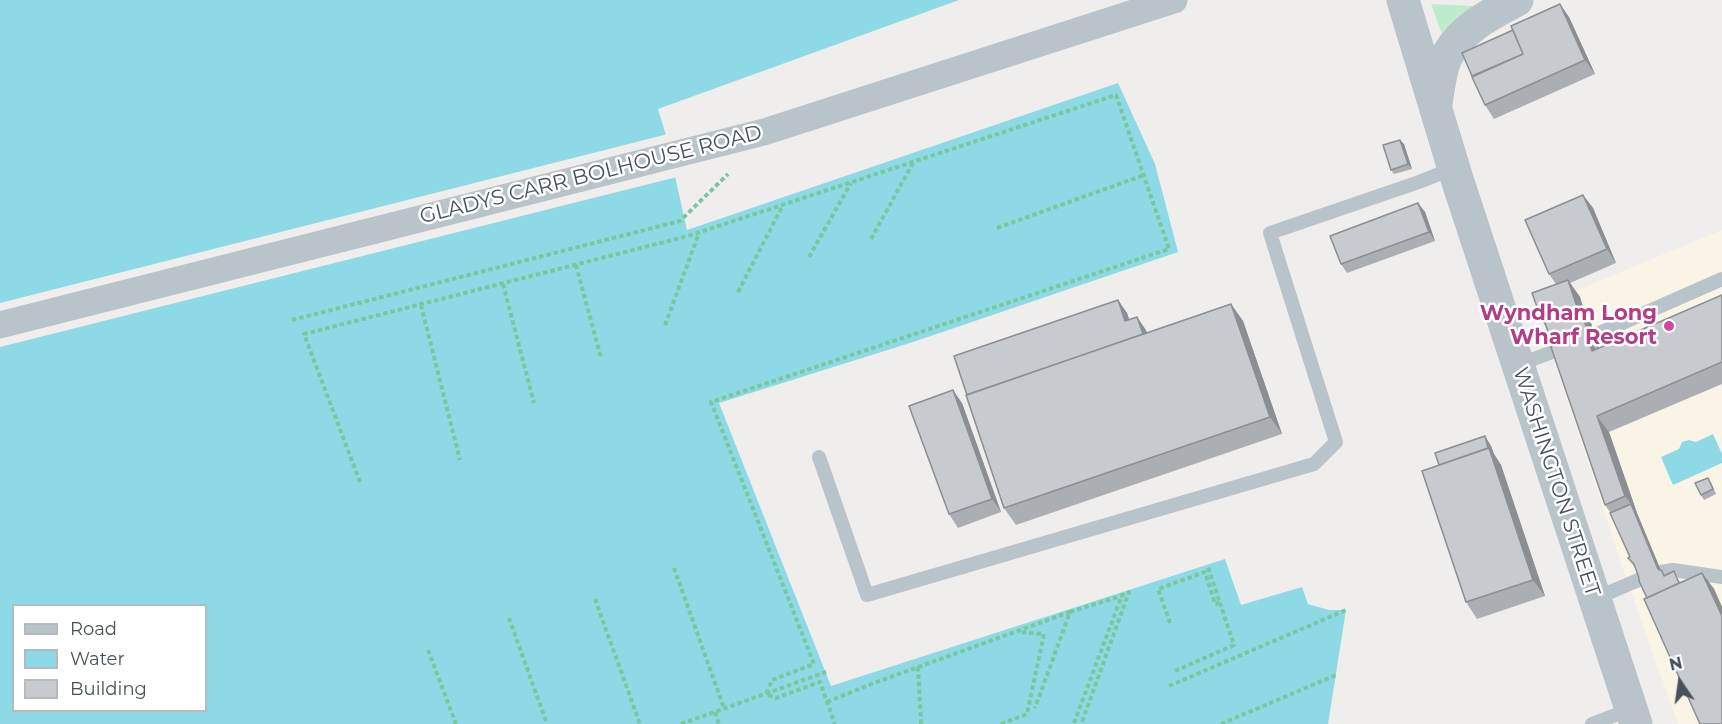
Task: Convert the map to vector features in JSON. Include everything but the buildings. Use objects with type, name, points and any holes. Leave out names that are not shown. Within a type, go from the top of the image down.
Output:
[{"type":"street","name":"GLADYS CARR BOLHOUSE ROAD","points":[[0,325],[764,132],[1174,0]]},
{"type":"street","name":"WASHINGTON STREET","points":[[1403,0],[1454,168],[1633,716]]},
{"type":"street","points":[[1435,108],[1447,55],[1467,30],[1517,0]]},
{"type":"lane","points":[[819,457],[867,596],[1314,464],[1336,442],[1270,233],[1454,168]]},
{"type":"lane","points":[[1595,335],[1722,279]]},
{"type":"lane","points":[[1518,365],[1560,349]]},
{"type":"lane","points":[[1661,572],[1673,570],[1722,577]]},
{"type":"lane","points":[[1594,599],[1643,578]]},
{"type":"lane","points":[[1592,724],[1633,716]]},
{"type":"path","points":[[360,482],[304,334],[699,233],[1116,95],[1169,249],[711,402],[814,664],[772,680],[765,694]]},
{"type":"path","points":[[871,240],[914,161]]},
{"type":"path","points":[[292,320],[680,221],[728,174]]},
{"type":"path","points":[[997,228],[1144,175]]},
{"type":"path","points":[[808,257],[852,182]]},
{"type":"path","points":[[738,292],[783,205]]},
{"type":"path","points":[[664,325],[699,233]]},
{"type":"path","points":[[576,265],[601,358]]},
{"type":"path","points":[[503,284],[534,403]]},
{"type":"path","points":[[421,305],[460,460]]},
{"type":"path","points":[[1176,671],[1234,645],[1208,567]]},
{"type":"path","points":[[675,568],[724,708]]},
{"type":"path","points":[[1170,623],[1158,589],[1205,572],[1215,604],[1220,603]]},
{"type":"path","points":[[827,702],[1129,592],[1083,722]]},
{"type":"path","points":[[1074,723],[1122,595]]},
{"type":"path","points":[[595,599],[640,724]]},
{"type":"path","points":[[1169,686],[1346,610]]},
{"type":"path","points":[[1035,708],[1070,612]]},
{"type":"path","points":[[509,618],[547,724]]},
{"type":"path","points":[[1001,724],[1027,714],[1044,634],[1017,632]]},
{"type":"path","points":[[428,650],[456,724]]},
{"type":"path","points":[[918,667],[921,724]]},
{"type":"path","points":[[681,724],[826,672]]},
{"type":"path","points":[[1221,724],[1336,675]]},
{"type":"path","points":[[765,694],[776,698],[820,682],[835,724]]},
{"type":"path","points":[[715,712],[719,724]]},
{"type":"shaded area","points":[[1722,230],[1722,724],[1678,724],[1623,569],[1537,307]]},
{"type":"green space","points":[[1431,4],[1472,6],[1476,9],[1443,37]]},
{"type":"water","points":[[0,0],[959,0],[658,109],[687,230],[1118,83],[1155,164],[1178,252],[913,342],[719,403],[831,686],[1225,559],[1241,605],[1302,587],[1308,604],[1329,610],[1346,610],[1328,724],[0,724]]},
{"type":"water","points":[[1713,434],[1722,454],[1722,463],[1673,485],[1661,457],[1679,449],[1682,442],[1689,440],[1696,442]]},
{"type":"pier","points":[[668,134],[677,177],[0,347],[0,303]]},
{"type":"place","name":"Wyndham Long Wharf Resort","points":[[1669,326]]}]
